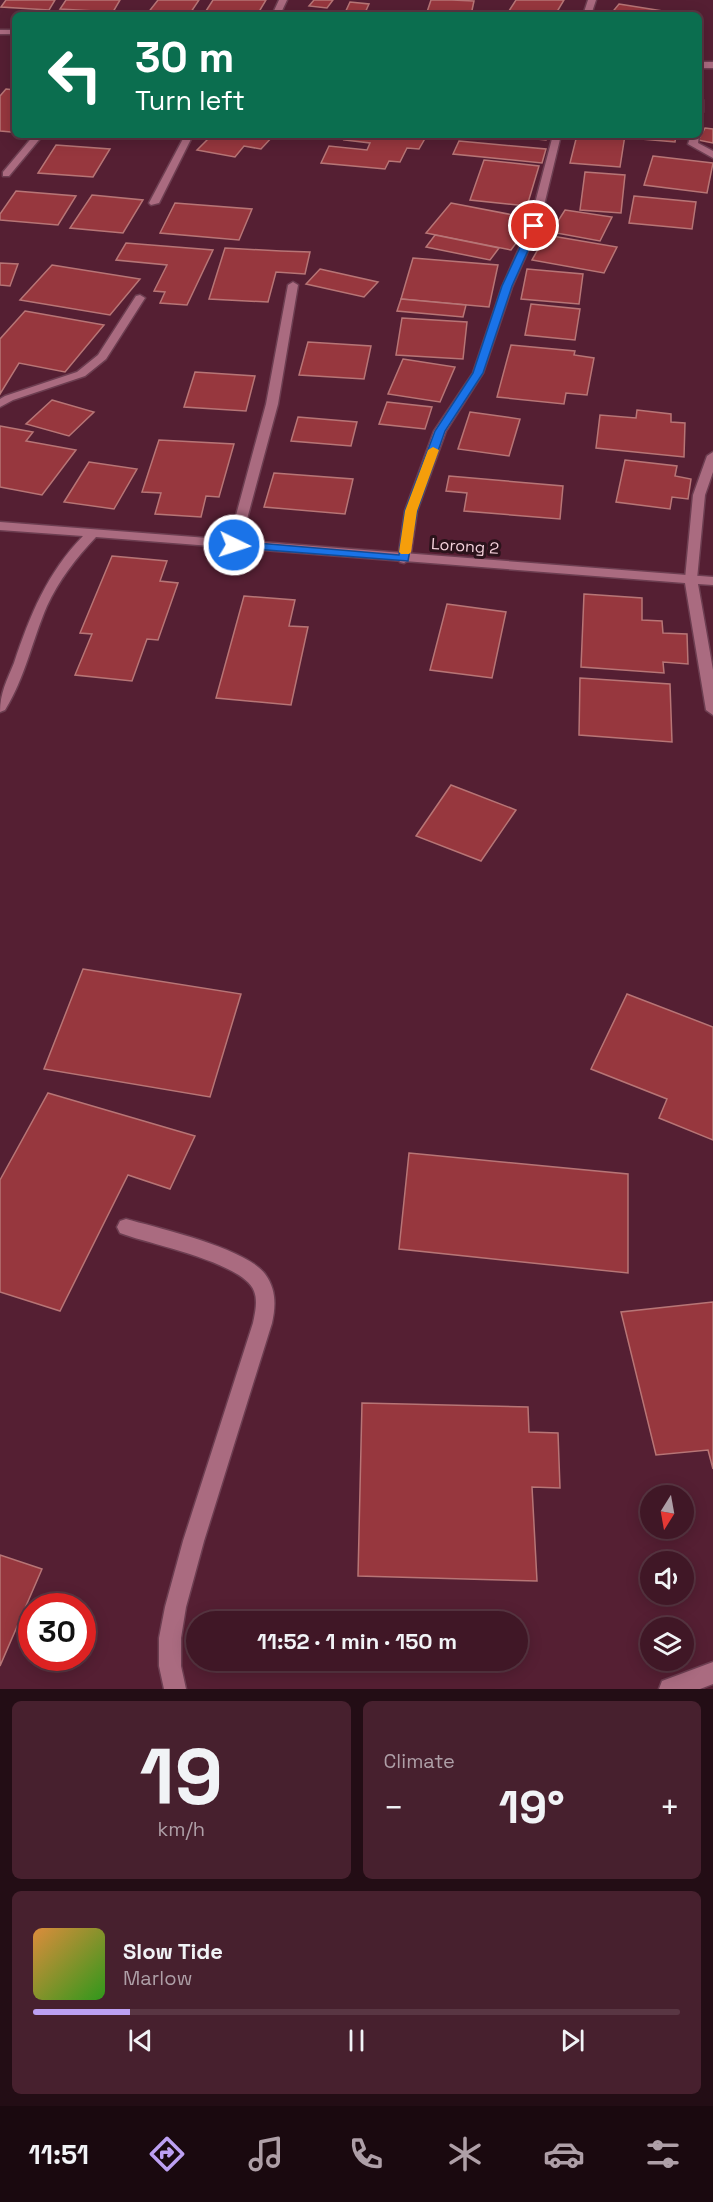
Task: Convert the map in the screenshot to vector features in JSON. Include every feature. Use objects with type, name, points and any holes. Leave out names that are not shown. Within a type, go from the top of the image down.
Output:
[{"type":"street","points":[[6,174],[36,138]]},
{"type":"street","points":[[154,203],[187,138]]},
{"type":"street","points":[[404,559],[411,511],[440,431],[478,373],[507,286],[534,226],[555,138]]},
{"type":"street","points":[[694,138],[693,144],[713,154]]},
{"type":"street","points":[[234,545],[272,404],[293,285]]},
{"type":"street","points":[[0,405],[9,398],[81,374],[102,357],[140,298]]},
{"type":"street","points":[[713,456],[699,495],[691,579],[713,710]]},
{"type":"street","name":"Lorong 2","points":[[0,526],[404,559],[713,581]]},
{"type":"street","points":[[0,707],[16,677],[36,616],[66,562],[93,533]]},
{"type":"street","points":[[126,1227],[239,1265],[256,1278],[264,1293],[266,1308],[223,1455],[183,1573],[169,1641],[169,1675],[175,1689]]},
{"type":"street","points":[[669,1689],[713,1673]]},
{"type":"building","points":[[6,0],[55,0],[49,10],[1,7]]},
{"type":"building","points":[[66,0],[120,0],[113,12],[60,9]]},
{"type":"building","points":[[158,0],[199,0],[191,12],[149,12]]},
{"type":"building","points":[[213,0],[266,0],[259,12],[205,12]]},
{"type":"building","points":[[314,0],[333,0],[327,8],[309,6]]},
{"type":"building","points":[[431,0],[474,1],[472,12],[427,12]]},
{"type":"building","points":[[516,0],[564,0],[557,12],[508,12]]},
{"type":"building","points":[[350,2],[369,4],[365,12],[345,12]]},
{"type":"building","points":[[619,4],[663,11],[662,12],[612,12]]},
{"type":"building","points":[[6,89],[12,90],[11,132],[0,131],[0,96]]},
{"type":"building","points":[[705,128],[713,129],[713,143],[698,140],[702,138]]},
{"type":"building","points":[[209,138],[271,138],[261,149],[244,146],[235,157],[197,150]]},
{"type":"building","points":[[345,138],[425,138],[419,149],[407,148],[400,162],[389,161],[385,169],[321,163],[329,146],[367,150],[370,143],[344,140]]},
{"type":"building","points":[[576,138],[625,138],[620,167],[570,163]]},
{"type":"building","points":[[630,138],[676,138],[675,142]]},
{"type":"building","points":[[459,141],[546,149],[542,163],[453,154]]},
{"type":"building","points":[[56,145],[110,149],[93,177],[38,173]]},
{"type":"building","points":[[653,156],[713,163],[707,193],[644,185]]},
{"type":"building","points":[[484,160],[539,166],[527,206],[470,200]]},
{"type":"building","points":[[585,172],[625,175],[621,213],[580,210]]},
{"type":"building","points":[[16,191],[76,196],[58,225],[0,220],[0,214]]},
{"type":"building","points":[[92,195],[143,200],[123,233],[70,228]]},
{"type":"building","points":[[634,196],[696,202],[692,229],[629,223]]},
{"type":"building","points":[[175,203],[252,209],[239,240],[160,233]]},
{"type":"building","points":[[451,203],[534,219],[511,250],[426,233]]},
{"type":"building","points":[[565,210],[612,217],[600,241],[551,232]]},
{"type":"building","points":[[435,235],[499,248],[490,260],[426,247]]},
{"type":"building","points":[[546,235],[617,247],[604,273],[532,260]]},
{"type":"building","points":[[126,243],[213,250],[187,305],[160,303],[165,292],[154,291],[167,265],[116,260]]},
{"type":"building","points":[[225,248],[310,252],[305,274],[276,272],[268,302],[209,299]]},
{"type":"building","points":[[413,258],[498,265],[489,307],[401,299]]},
{"type":"building","points":[[0,263],[18,264],[10,286],[0,285]]},
{"type":"building","points":[[52,265],[140,279],[110,315],[20,300]]},
{"type":"building","points":[[320,269],[378,282],[364,297],[306,284]]},
{"type":"building","points":[[527,269],[583,274],[579,304],[521,299]]},
{"type":"building","points":[[401,299],[466,305],[463,317],[397,311]]},
{"type":"building","points":[[531,304],[580,309],[575,340],[525,335]]},
{"type":"building","points":[[25,311],[104,325],[65,372],[19,363],[0,394],[0,339]]},
{"type":"building","points":[[402,318],[467,322],[463,359],[396,355]]},
{"type":"building","points":[[308,342],[371,346],[364,379],[299,375]]},
{"type":"building","points":[[511,345],[575,351],[574,355],[594,358],[587,395],[566,393],[564,404],[497,397]]},
{"type":"building","points":[[403,359],[455,367],[440,402],[388,394]]},
{"type":"building","points":[[195,372],[255,376],[246,411],[184,407]]},
{"type":"building","points":[[52,400],[94,412],[69,436],[26,424]]},
{"type":"building","points":[[387,402],[432,407],[425,429],[379,424]]},
{"type":"building","points":[[637,410],[671,414],[671,422],[685,423],[684,457],[596,448],[600,415],[636,418]]},
{"type":"building","points":[[470,412],[520,419],[509,456],[458,449]]},
{"type":"building","points":[[298,417],[357,422],[351,446],[291,441]]},
{"type":"building","points":[[0,426],[33,432],[26,441],[76,450],[42,495],[0,487]]},
{"type":"building","points":[[159,440],[234,444],[219,497],[206,496],[201,517],[155,514],[161,493],[142,492]]},
{"type":"building","points":[[625,460],[677,466],[675,476],[691,479],[688,499],[672,497],[670,509],[616,502]]},
{"type":"building","points":[[89,462],[137,469],[114,509],[64,502]]},
{"type":"building","points":[[274,473],[353,479],[345,514],[264,507]]},
{"type":"building","points":[[449,476],[563,486],[560,519],[464,511],[467,493],[446,491]]},
{"type":"building","points":[[112,556],[167,561],[160,581],[178,583],[158,640],[147,639],[132,681],[75,675],[92,634],[80,633]]},
{"type":"building","points":[[584,594],[642,598],[642,620],[662,621],[663,633],[687,634],[688,664],[663,662],[664,673],[581,667]]},
{"type":"building","points":[[244,596],[295,600],[289,626],[308,627],[291,705],[216,698]]},
{"type":"building","points":[[447,604],[506,612],[492,678],[430,670]]},
{"type":"building","points":[[580,678],[670,684],[672,742],[579,735]]},
{"type":"building","points":[[451,785],[516,810],[481,861],[416,836]]},
{"type":"building","points":[[83,969],[241,994],[210,1097],[44,1069]]},
{"type":"building","points":[[627,994],[713,1027],[713,1140],[659,1118],[667,1099],[591,1069]]},
{"type":"building","points":[[48,1093],[195,1136],[170,1189],[128,1175],[60,1311],[0,1292],[0,1180]]},
{"type":"building","points":[[409,1153],[628,1174],[628,1273],[399,1249]]},
{"type":"building","points":[[713,1302],[713,1469],[708,1450],[656,1455],[621,1312]]},
{"type":"building","points":[[362,1403],[528,1407],[529,1432],[558,1433],[560,1488],[532,1487],[537,1581],[358,1576]]},
{"type":"building","points":[[0,1555],[42,1569],[32,1593],[18,1593],[18,1624],[0,1666]]},
{"type":"slow traffic","points":[[405,552],[411,511],[433,450]]},
{"type":"route","points":[[234,545],[404,559],[411,511],[440,431],[478,373],[507,286],[534,226]]}]
